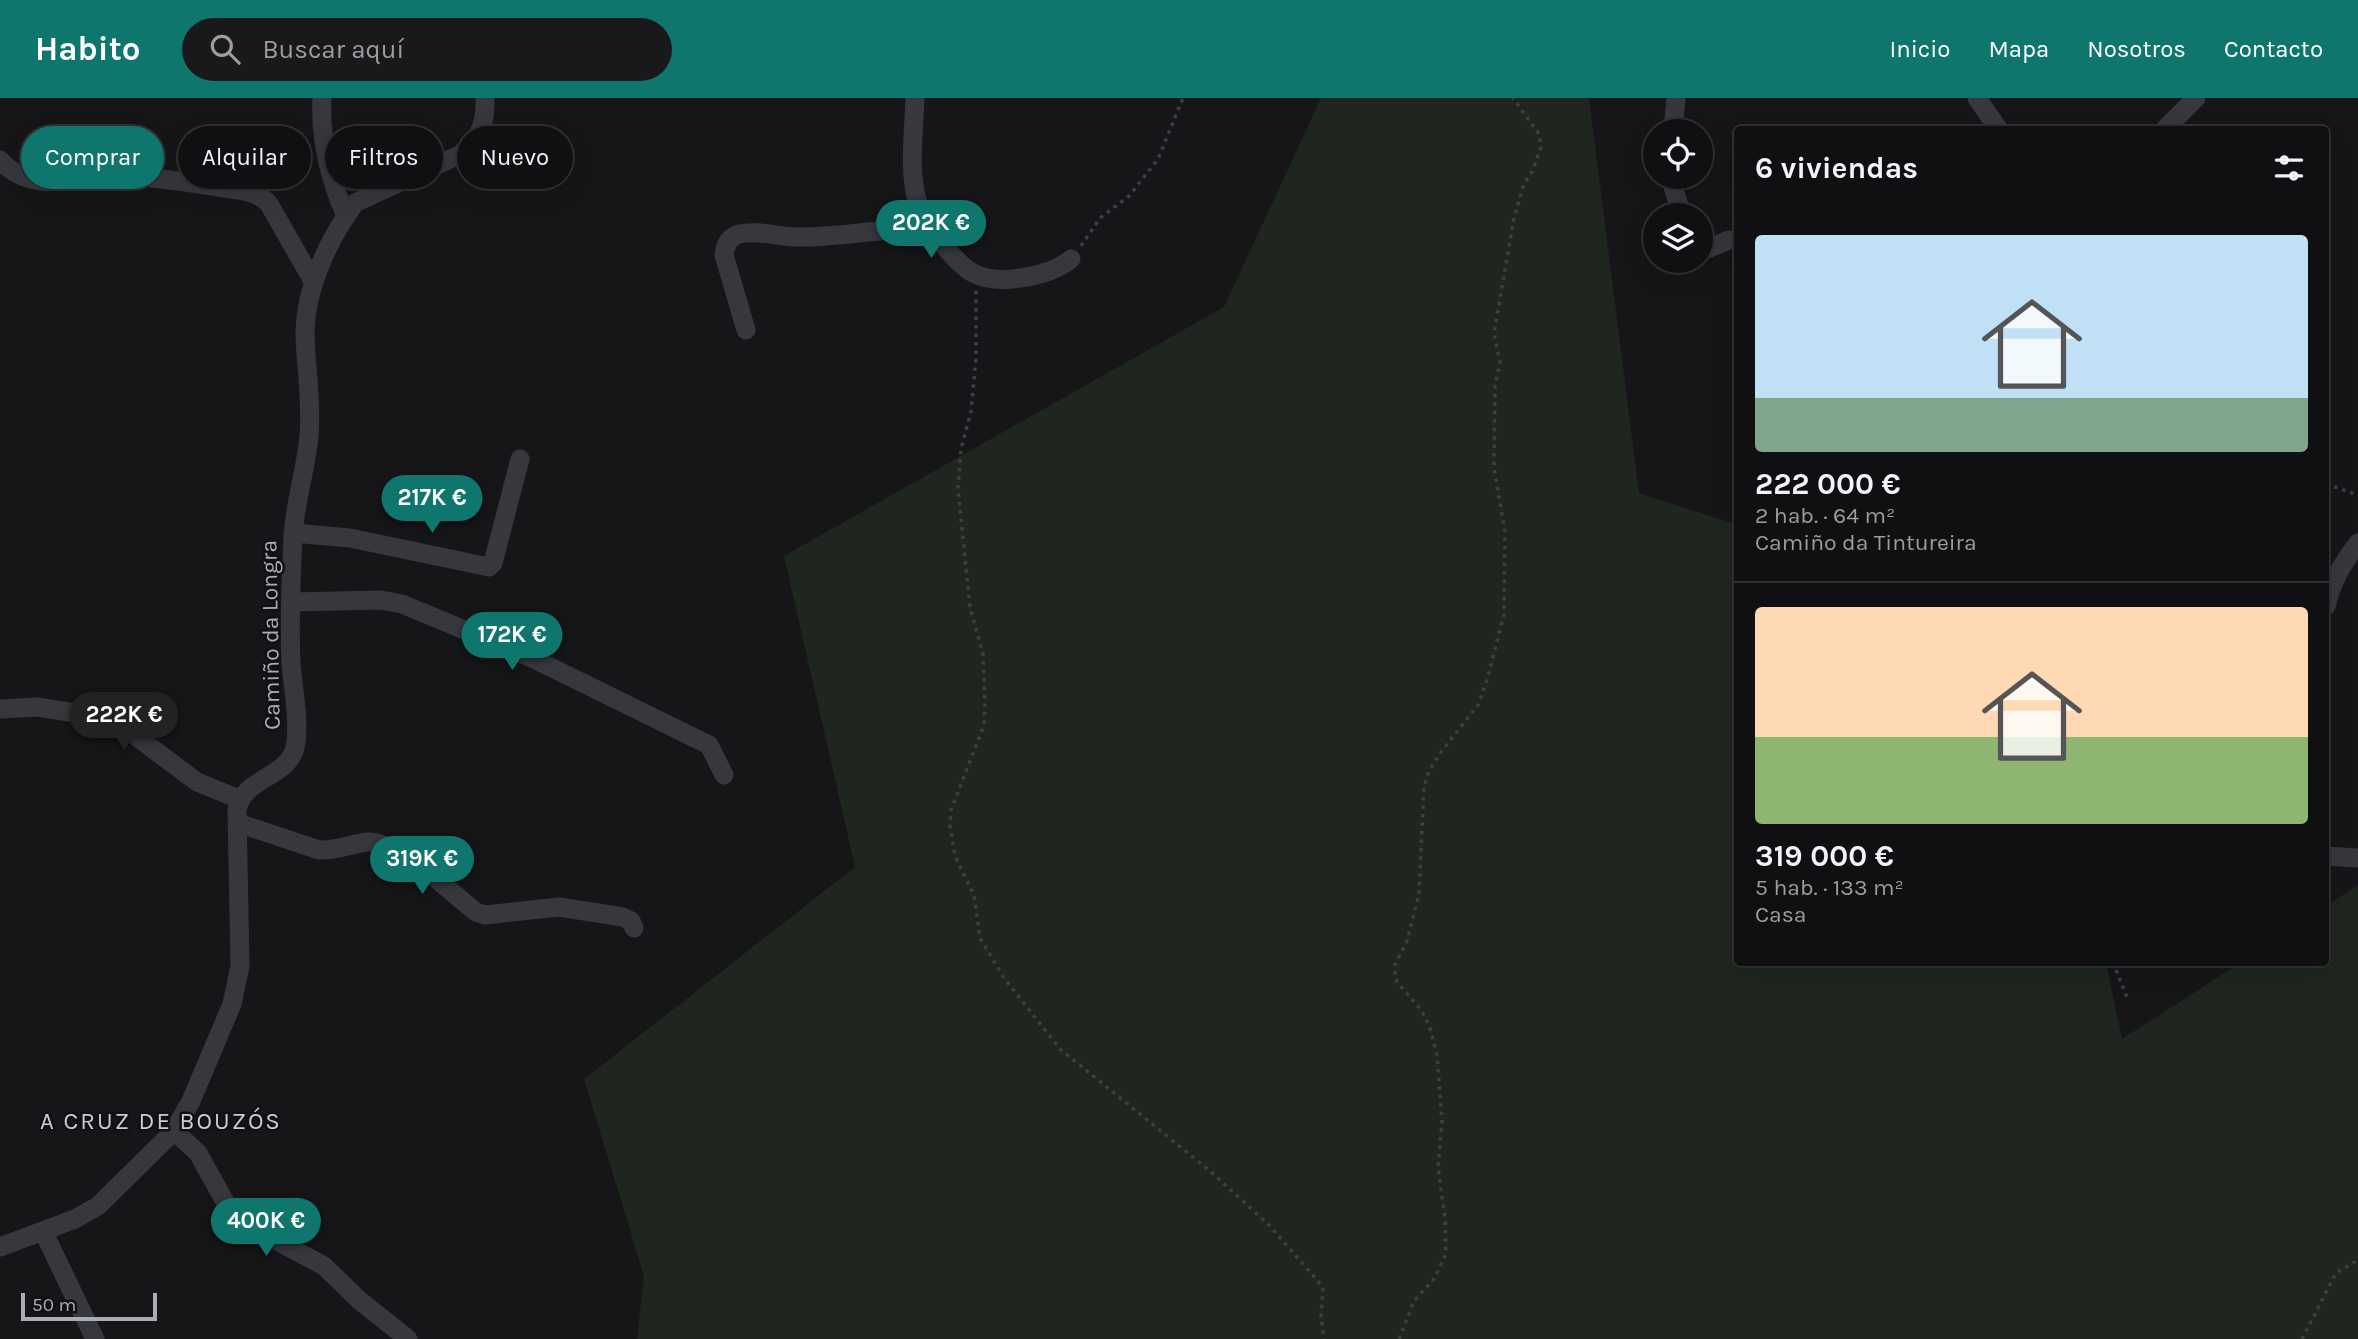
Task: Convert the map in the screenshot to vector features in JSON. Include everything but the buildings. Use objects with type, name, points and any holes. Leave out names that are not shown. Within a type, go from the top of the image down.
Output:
[{"type":"street","points":[[323,98],[322,131],[338,198],[346,216]]},
{"type":"street","name":"Camiño da Longra","points":[[239,799],[250,786],[288,764],[293,757],[296,740],[291,661],[293,533],[309,435],[305,334],[307,304],[313,281],[355,203],[461,154],[474,143],[485,118],[485,98]]},
{"type":"street","points":[[915,98],[914,183],[919,206],[939,238],[976,275],[1031,277],[1060,268],[1072,259]]},
{"type":"street","points":[[1674,119],[1676,98]]},
{"type":"street","points":[[1977,98],[1996,126]]},
{"type":"street","points":[[2168,126],[2196,98]]},
{"type":"street","points":[[0,160],[16,173],[45,181],[85,182],[125,176],[184,181],[252,192],[269,204],[313,281]]},
{"type":"street","points":[[746,330],[724,255],[725,247],[732,238],[738,234],[763,232],[793,237],[893,230],[906,224],[919,206]]},
{"type":"street","points":[[1713,247],[1729,240]]},
{"type":"street","points":[[293,533],[350,538],[489,567],[493,563],[520,459]]},
{"type":"street","points":[[2329,598],[2340,567],[2356,550]]},
{"type":"street","points":[[293,603],[381,600],[402,604],[534,659],[709,745],[724,775]]},
{"type":"street","points":[[0,709],[37,707],[113,719],[197,782],[239,799],[240,966],[232,1004],[191,1101],[173,1131],[97,1206],[0,1247]]},
{"type":"street","points":[[238,823],[319,850],[333,850],[367,842],[394,847],[476,912],[485,915],[559,907],[623,917],[631,921],[634,928]]},
{"type":"street","points":[[2329,856],[2358,858]]},
{"type":"street","points":[[173,1131],[198,1153],[234,1219],[324,1266],[359,1300],[408,1339]]},
{"type":"street","points":[[43,1231],[95,1339]]},
{"type":"path","points":[[1072,259],[1100,218],[1129,196],[1158,159],[1183,98]]},
{"type":"path","points":[[1399,1339],[1413,1301],[1434,1279],[1446,1254],[1445,1219],[1438,1167],[1442,1122],[1437,1055],[1422,1011],[1397,982],[1395,965],[1407,941],[1419,894],[1424,786],[1429,771],[1441,752],[1478,705],[1504,614],[1504,532],[1494,468],[1495,386],[1500,363],[1494,333],[1514,218],[1524,184],[1532,172],[1541,146],[1539,134],[1513,98]]},
{"type":"path","points":[[976,275],[976,359],[971,411],[961,449],[958,489],[970,607],[983,654],[985,706],[984,725],[951,810],[950,827],[955,856],[974,895],[980,938],[1011,988],[1060,1049],[1210,1171],[1269,1225],[1315,1275],[1323,1287],[1321,1317],[1324,1339]]},
{"type":"path","points":[[2329,485],[2358,495]]},
{"type":"path","points":[[2115,966],[2128,1000]]},
{"type":"path","points":[[2302,1339],[2336,1273],[2358,1260]]},
{"type":"shaded area","points":[[1321,98],[1589,98],[1639,493],[1734,524],[1734,966],[2107,966],[2122,1039],[2235,966],[2329,966],[2329,904],[2358,885],[2358,1339],[637,1339],[644,1276],[584,1079],[855,867],[784,556],[1224,307]]},
{"type":"district","name":"A CRUZ DE BOUZÓS","points":[[161,1121]]}]
